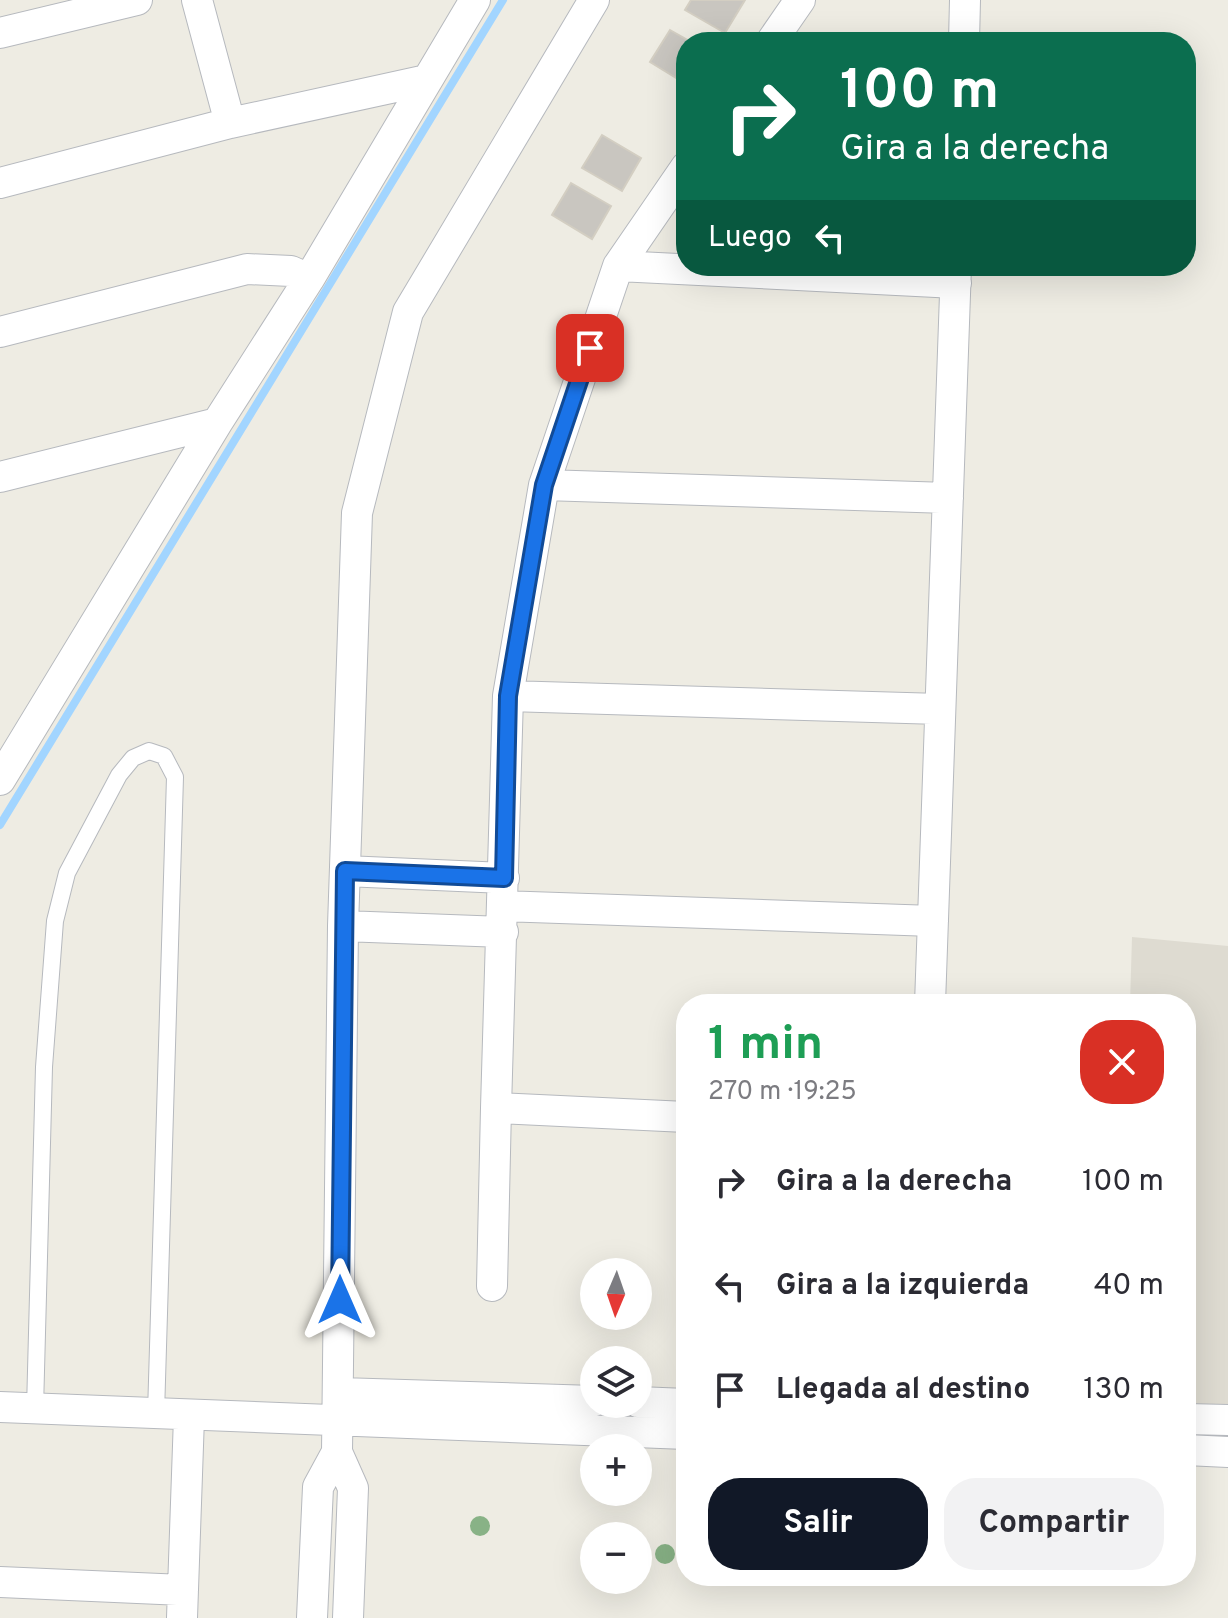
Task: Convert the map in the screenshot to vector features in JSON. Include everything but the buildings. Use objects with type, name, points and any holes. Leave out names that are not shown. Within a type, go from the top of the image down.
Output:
[{"type":"street","points":[[0,33],[137,0]]},
{"type":"street","points":[[197,0],[230,123]]},
{"type":"street","points":[[1,781],[217,423],[309,279],[475,0]]},
{"type":"street","points":[[348,1618],[353,1488],[338,1423],[343,926],[357,513],[408,312],[594,0]]},
{"type":"street","points":[[778,32],[800,0]]},
{"type":"street","points":[[964,32],[965,0]]},
{"type":"street","points":[[0,183],[230,123],[427,80]]},
{"type":"street","points":[[492,1286],[508,696],[544,485],[618,266],[676,182]]},
{"type":"street","points":[[618,266],[676,268]]},
{"type":"street","points":[[0,332],[247,269],[291,271],[309,279]]},
{"type":"street","points":[[930,994],[956,276]]},
{"type":"street","points":[[0,477],[217,423]]},
{"type":"street","points":[[544,485],[948,498]]},
{"type":"street","points":[[508,696],[940,709]]},
{"type":"street","points":[[345,871],[503,905]]},
{"type":"street","points":[[343,926],[503,905],[933,921]]},
{"type":"street","points":[[496,1108],[676,1117]]},
{"type":"street","points":[[338,1423],[580,1402]]},
{"type":"street","points":[[652,1403],[676,1404]]},
{"type":"street","points":[[0,1407],[338,1423],[676,1434]]},
{"type":"street","points":[[0,1582],[182,1604],[189,1417]]},
{"type":"street","points":[[1196,1419],[1228,1420]]},
{"type":"street","points":[[312,1618],[318,1487],[338,1423]]},
{"type":"street","points":[[1196,1450],[1228,1452]]},
{"type":"lane","points":[[35,1409],[44,1067],[55,921],[67,873],[119,775],[133,758],[149,751],[164,756],[175,777],[156,1414]]},
{"type":"shaded area","points":[[1132,937],[1228,946],[1228,1411],[1196,1409],[1196,994],[1130,994]]},
{"type":"waterway","points":[[0,825],[503,0]]},
{"type":"route","points":[[340,1300],[345,871],[504,878],[508,696],[544,485],[590,348]]}]
